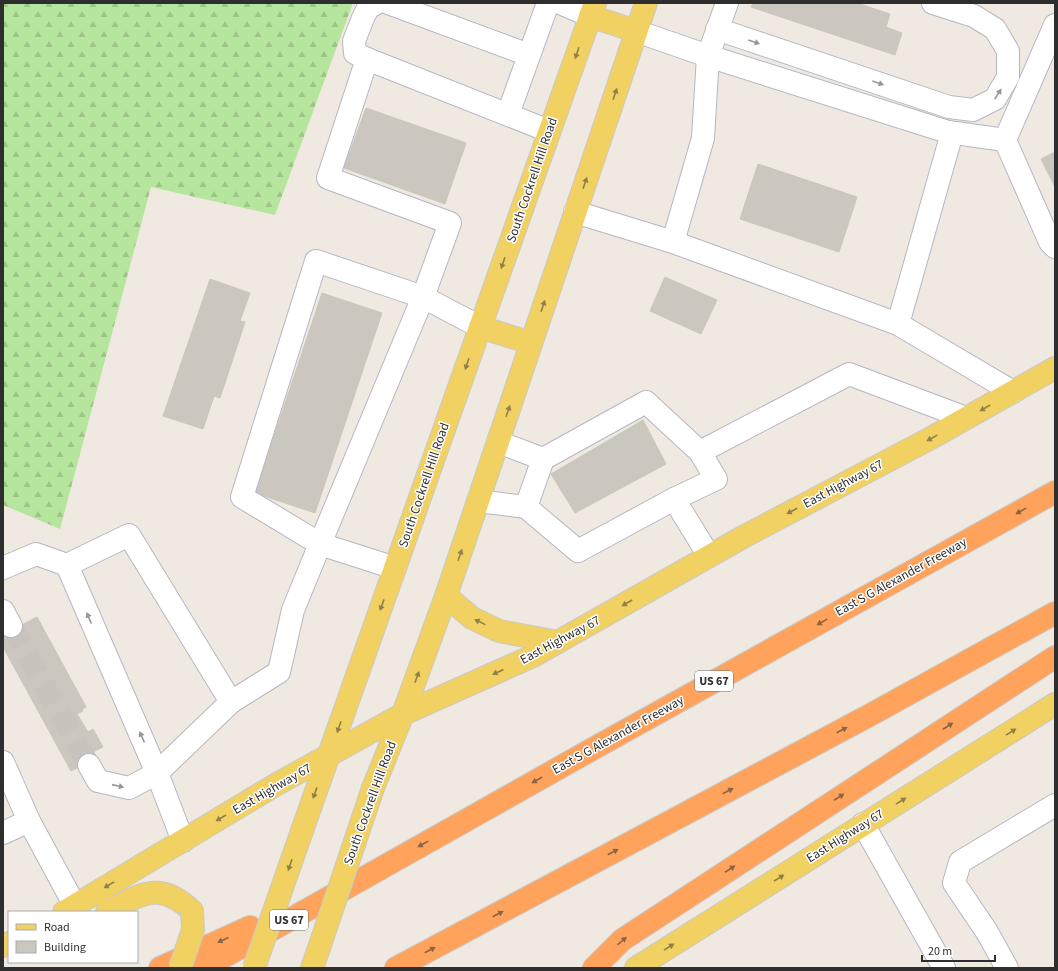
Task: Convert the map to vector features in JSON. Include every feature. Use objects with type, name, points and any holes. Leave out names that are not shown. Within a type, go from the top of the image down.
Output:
[{"type":"highway","name":"East S G Alexander Freeway","points":[[204,968],[373,872],[1055,492]]},
{"type":"highway","points":[[396,968],[870,715],[1055,613]]},
{"type":"highway","points":[[594,968],[622,940],[1055,657]]},
{"type":"highway","points":[[160,968],[373,872]]},
{"type":"main road","name":"South Cockrell Hill Road","points":[[312,968],[373,788],[403,714],[446,596],[646,3]]},
{"type":"main road","points":[[592,9],[636,30]]},
{"type":"main road","name":"South Cockrell Hill Road","points":[[254,968],[592,9]]},
{"type":"main road","points":[[480,327],[531,343]]},
{"type":"main road","name":"East Highway 67","points":[[70,909],[277,784],[328,758],[403,714],[534,656],[709,556],[966,418],[1055,368]]},
{"type":"main road","points":[[446,596],[472,618],[499,631],[558,642]]},
{"type":"main road","name":"East Highway 67","points":[[636,968],[1055,704]]},
{"type":"main road","points":[[109,911],[136,897],[158,892],[181,901],[192,911],[193,930],[180,968]]},
{"type":"lane","points":[[377,3],[368,8],[354,41],[355,52],[367,59],[550,131]]},
{"type":"lane","points":[[388,3],[529,55]]},
{"type":"lane","points":[[508,114],[548,3]]},
{"type":"lane","points":[[560,3],[592,9]]},
{"type":"lane","points":[[673,242],[703,138],[708,56],[727,3]]},
{"type":"lane","points":[[717,29],[949,107],[973,110],[995,99],[1008,77],[1008,51],[995,29],[974,16],[934,3]]},
{"type":"lane","points":[[1055,25],[1005,140],[1050,242],[1055,247]]},
{"type":"lane","points":[[636,30],[708,56],[948,132],[1005,140]]},
{"type":"lane","points":[[89,765],[98,782],[128,788],[157,773],[231,702],[279,672],[293,610],[423,297],[450,222],[328,178],[367,59]]},
{"type":"lane","points":[[898,324],[950,140],[948,132]]},
{"type":"lane","points":[[575,212],[673,242],[898,324],[1013,392]]},
{"type":"lane","points":[[395,568],[320,544],[242,497],[316,261],[423,297],[480,327]]},
{"type":"lane","points":[[700,452],[849,374],[966,418]]},
{"type":"lane","points":[[478,501],[526,508],[578,551],[674,499],[716,479],[700,452],[646,402],[543,459],[526,508]]},
{"type":"lane","points":[[498,442],[543,459]]},
{"type":"lane","points":[[674,499],[709,556]]},
{"type":"lane","points":[[3,568],[36,554],[67,565],[130,535],[231,702]]},
{"type":"lane","points":[[67,565],[157,773],[183,841]]},
{"type":"lane","points":[[3,762],[70,909]]},
{"type":"lane","points":[[1007,968],[987,932],[954,883],[960,862],[1055,805]]},
{"type":"lane","points":[[3,833],[29,821]]},
{"type":"lane","points":[[863,824],[944,968]]},
{"type":"green space","points":[[3,3],[353,3],[275,215],[151,187],[60,529],[3,505]]},
{"type":"building","points":[[753,3],[857,3],[890,14],[886,27],[902,33],[895,55],[751,7]]},
{"type":"building","points":[[366,108],[466,143],[445,204],[344,168]]},
{"type":"building","points":[[1055,152],[1055,187],[1041,159]]},
{"type":"building","points":[[758,164],[857,197],[839,252],[740,219]]},
{"type":"building","points":[[665,277],[717,300],[701,334],[650,311]]},
{"type":"building","points":[[210,279],[250,293],[240,321],[245,322],[220,398],[214,396],[203,429],[163,416]]},
{"type":"building","points":[[322,293],[382,313],[315,513],[255,493]]},
{"type":"building","points":[[643,420],[666,464],[575,513],[551,474]]},
{"type":"building","points":[[37,617],[86,707],[82,709],[83,711],[77,714],[88,732],[93,729],[103,747],[93,752],[96,758],[71,771],[3,647],[3,635]]},
{"type":"tunnel","points":[[11,626],[89,765]]}]
